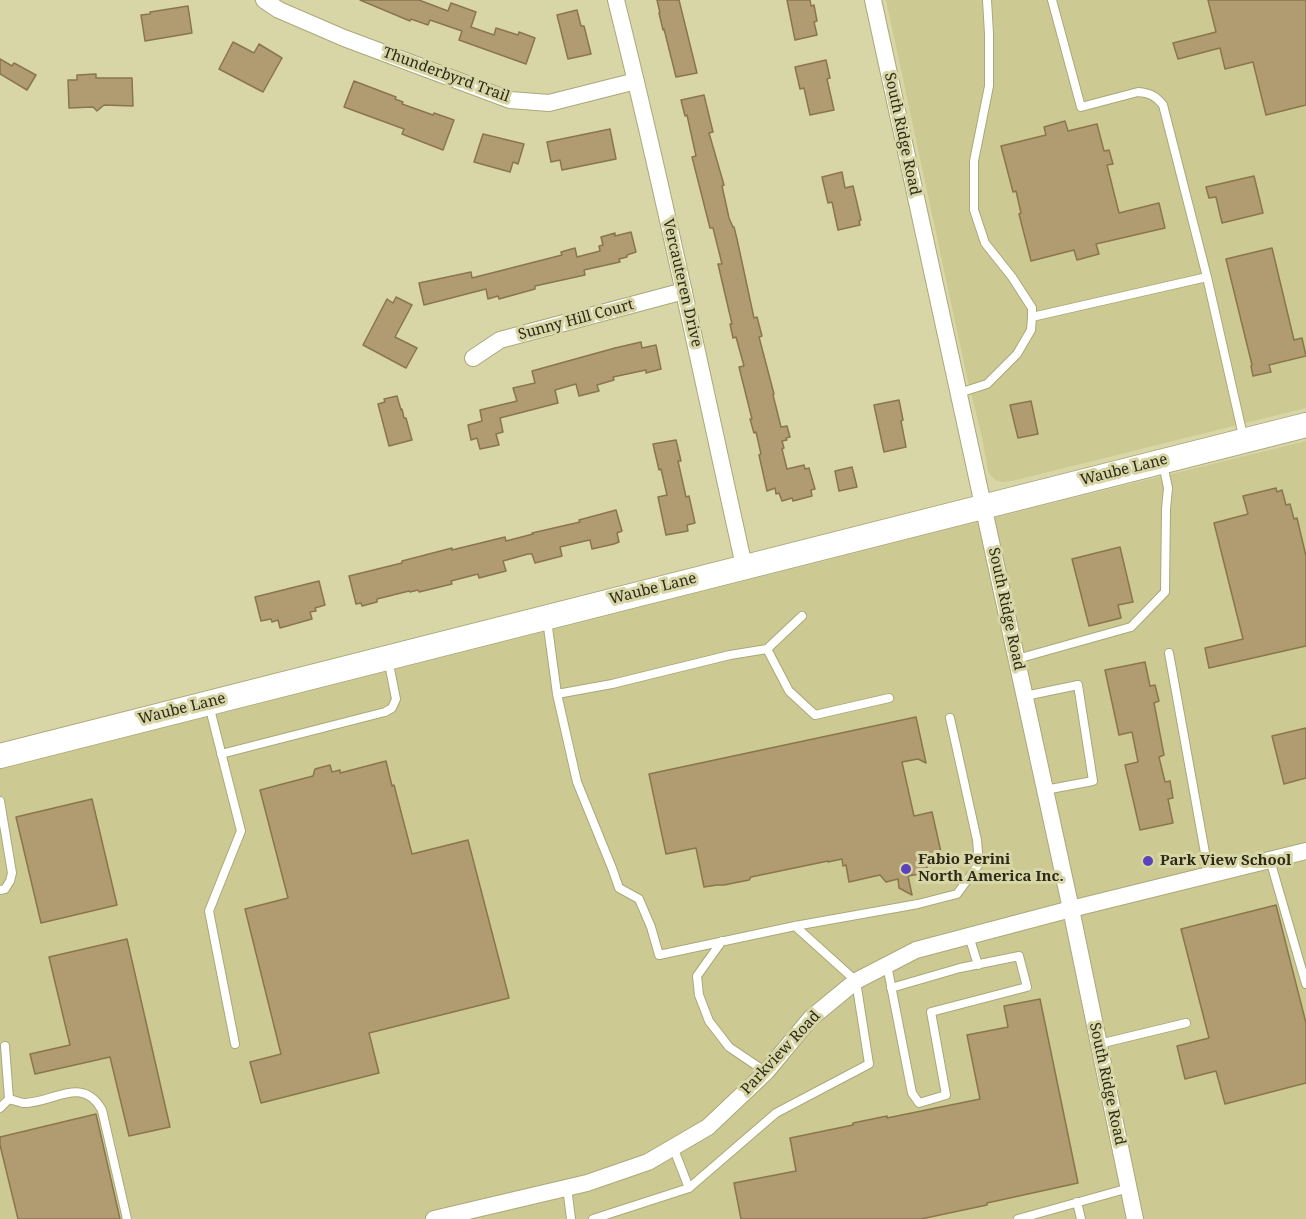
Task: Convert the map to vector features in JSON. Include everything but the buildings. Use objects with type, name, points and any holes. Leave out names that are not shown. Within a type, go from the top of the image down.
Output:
[{"type":"main road","name":"Waube Lane","points":[[0,756],[1306,424]]},
{"type":"street","name":"Thunderbyrd Trail","points":[[264,0],[279,10],[344,38],[510,100],[549,103],[636,81]]},
{"type":"street","name":"Vercauteren Drive","points":[[616,0],[684,291],[744,566]]},
{"type":"street","name":"South Ridge Road","points":[[873,0],[1071,909],[1135,1219]]},
{"type":"street","name":"Sunny Hill Court","points":[[472,358],[500,340],[684,291]]},
{"type":"street","name":"Parkview Road","points":[[434,1219],[587,1183],[648,1162],[708,1126],[766,1072],[811,1018],[856,981],[916,950],[1306,851]]},
{"type":"lane","points":[[959,393],[987,384],[1017,354],[1031,330],[1032,317],[1032,308],[1027,300],[985,243],[974,210],[974,161],[989,86],[987,0]]},
{"type":"lane","points":[[1052,0],[1081,107],[1138,93],[1148,93],[1156,97],[1163,105],[1207,277],[1244,440]]},
{"type":"lane","points":[[1032,317],[1207,277]]},
{"type":"lane","points":[[1017,659],[1131,627],[1165,592],[1168,488],[1162,461]]},
{"type":"lane","points":[[546,616],[557,694],[577,782],[619,888],[639,899],[651,927],[658,955],[795,926],[918,904],[957,894],[979,864],[977,840],[950,718]]},
{"type":"lane","points":[[557,694],[612,684],[730,655],[767,649],[802,616]]},
{"type":"lane","points":[[767,649],[789,692],[814,715],[889,698]]},
{"type":"lane","points":[[1169,653],[1209,875]]},
{"type":"lane","points":[[221,754],[385,712],[392,708],[396,699],[388,656]]},
{"type":"lane","points":[[1024,696],[1078,685],[1093,781],[1045,790]]},
{"type":"lane","points":[[208,702],[241,831],[209,911],[235,1044]]},
{"type":"lane","points":[[0,803],[12,873],[5,889],[0,890]]},
{"type":"lane","points":[[1270,860],[1306,984]]},
{"type":"lane","points":[[592,1219],[689,1188],[776,1113],[869,1064],[856,981],[795,926]]},
{"type":"lane","points":[[969,936],[978,965]]},
{"type":"lane","points":[[722,941],[697,976],[699,995],[709,1021],[729,1047],[766,1072]]},
{"type":"lane","points":[[887,965],[891,988],[912,1093],[919,1102],[946,1095],[931,1012],[1027,987],[1018,956],[891,988]]},
{"type":"lane","points":[[1099,1044],[1186,1023]]},
{"type":"lane","points":[[0,1108],[9,1099],[5,1046]]},
{"type":"lane","points":[[9,1099],[23,1103],[70,1092],[85,1093],[97,1100],[102,1110],[127,1219]]},
{"type":"lane","points":[[673,1147],[689,1188]]},
{"type":"lane","points":[[567,1187],[571,1219]]},
{"type":"lane","points":[[1018,1219],[1128,1188]]},
{"type":"lane","points":[[1077,1202],[1081,1219]]},
{"type":"shaded area","points":[[886,0],[1306,0],[1306,408],[1012,481],[997,481],[991,476],[967,377]]},
{"type":"shaded area","points":[[1306,441],[1306,1219],[0,1219],[0,769]]},
{"type":"place","name":"Park View School","points":[[1148,861]]},
{"type":"place","name":"Fabio Perini North America Inc.","points":[[906,869]]}]
